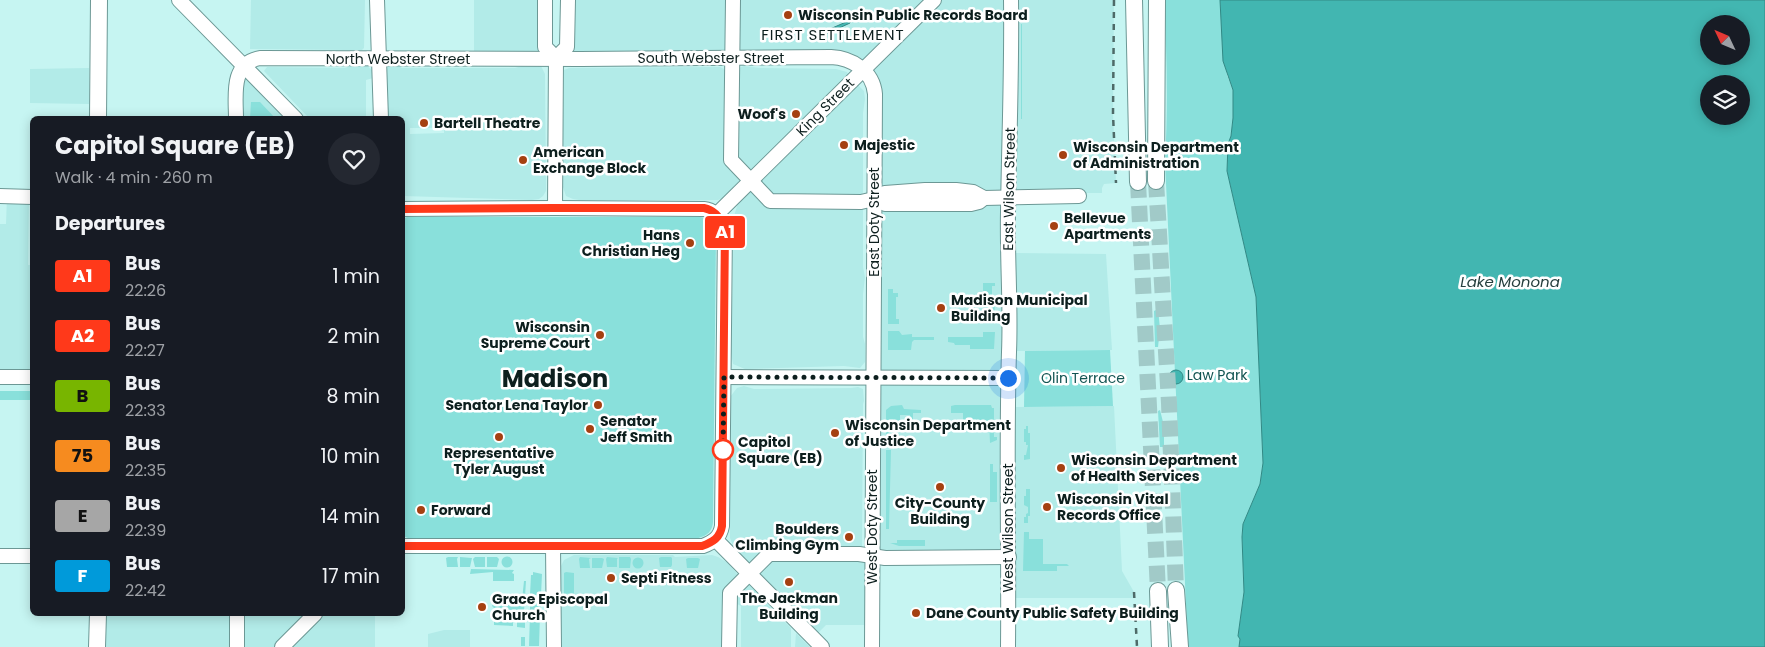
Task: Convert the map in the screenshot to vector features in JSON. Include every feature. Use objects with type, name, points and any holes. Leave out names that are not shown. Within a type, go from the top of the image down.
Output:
[{"type":"main road","points":[[98,116],[99,0]]},
{"type":"main road","points":[[1134,0],[1138,182]]},
{"type":"main road","points":[[1156,181],[1157,0]]},
{"type":"main road","points":[[1176,590],[1180,647]]},
{"type":"main road","points":[[1158,591],[1160,647]]},
{"type":"main road","points":[[98,616],[98,647]]},
{"type":"street","points":[[178,0],[293,116]]},
{"type":"street","points":[[377,0],[381,116]]},
{"type":"street","points":[[545,0],[545,47],[556,58]]},
{"type":"street","points":[[555,208],[556,58],[567,47],[568,0]]},
{"type":"street","points":[[732,0],[731,160],[770,202],[862,202],[874,199],[885,204],[971,204],[979,202],[984,198],[1079,196]]},
{"type":"street","name":"King Street","points":[[716,215],[934,0]]},
{"type":"street","name":"East Wilson Street","points":[[1008,378],[1008,198],[1012,67],[1011,0]]},
{"type":"street","name":"South Webster Street","points":[[556,58],[831,57],[854,62],[863,70]]},
{"type":"street","name":"North Webster Street","points":[[243,66],[254,59],[260,58],[556,58]]},
{"type":"street","points":[[236,116],[236,83],[243,66]]},
{"type":"street","name":"East Doty Street","points":[[863,70],[873,83],[875,94],[873,378]]},
{"type":"street","points":[[0,196],[30,196]]},
{"type":"street","points":[[405,209],[704,208],[716,215],[725,228],[722,526],[721,534],[716,540],[702,546],[405,546]]},
{"type":"street","points":[[0,376],[30,377]]},
{"type":"street","points":[[724,377],[1008,378]]},
{"type":"street","name":"West Doty Street","points":[[872,647],[873,378]]},
{"type":"street","name":"West Wilson Street","points":[[1008,378],[1008,647]]},
{"type":"street","points":[[716,540],[822,647]]},
{"type":"street","points":[[553,546],[554,647]]},
{"type":"street","points":[[729,647],[729,596],[731,591],[765,556],[773,554],[858,554],[885,558],[1009,557]]},
{"type":"street","points":[[0,556],[30,556]]},
{"type":"street","points":[[237,616],[237,647]]},
{"type":"street","points":[[282,647],[314,616]]},
{"type":"shaded area","points":[[251,0],[365,0],[364,48],[362,50],[250,49]]},
{"type":"shaded area","points":[[474,0],[545,0],[545,47],[562,53],[568,0],[1114,0],[1113,114],[1116,183],[1104,184],[1102,193],[1087,193],[1079,196],[1008,197],[1008,253],[1106,254],[1112,350],[1009,351],[1008,407],[1114,406],[1122,571],[1134,592],[1135,598],[1007,598],[1009,558],[872,556],[875,94],[853,62],[474,59]]},
{"type":"shaded area","points":[[388,64],[396,64],[402,68],[515,68],[525,65],[541,66],[545,74],[546,191],[539,199],[532,200],[405,196],[405,116],[383,116],[385,66]],"holes":[[[410,128],[444,128],[444,133],[410,134]]]},
{"type":"shaded area","points":[[353,65],[366,65],[373,71],[373,78],[366,80],[366,116],[307,116],[264,71],[267,67],[345,68]]},
{"type":"shaded area","points":[[744,66],[836,69],[848,74],[750,173],[735,156],[738,153],[739,68]]},
{"type":"shaded area","points":[[720,67],[726,70],[727,129],[741,181],[725,197],[718,200],[579,200],[566,196],[562,184],[564,70],[569,68]]},
{"type":"shaded area","points":[[89,68],[89,104],[30,103],[30,69]]},
{"type":"shaded area","points":[[239,71],[292,116],[236,116]]},
{"type":"shaded area","points":[[858,85],[864,91],[865,99],[863,113],[863,192],[861,197],[774,197],[759,182]]},
{"type":"shaded area","points":[[751,191],[765,204],[863,208],[863,267],[865,277],[863,337],[865,362],[860,368],[844,366],[745,369],[733,364],[731,353],[734,216],[738,203]]},
{"type":"shaded area","points":[[7,196],[29,197],[30,377],[0,377],[0,224],[6,224]]},
{"type":"shaded area","points":[[744,386],[754,389],[858,387],[863,389],[862,548],[767,550],[749,564],[735,550],[730,538],[730,476],[728,471],[730,397],[737,388]]},
{"type":"shaded area","points":[[574,555],[673,555],[675,557],[712,555],[728,563],[739,576],[725,647],[561,647],[561,566],[564,560]]},
{"type":"shaded area","points":[[872,556],[872,625],[826,625],[813,638],[749,573],[765,557]]},
{"type":"shaded area","points":[[748,584],[754,586],[761,598],[791,628],[791,647],[741,647],[741,606],[733,602],[733,597]]},
{"type":"shaded area","points":[[98,616],[375,616],[375,647],[98,647]]},
{"type":"shaded area","points":[[444,630],[470,630],[470,647],[428,647],[428,634]]},
{"type":"shaded area","points":[[796,633],[810,647],[795,647]]},
{"type":"green space","name":"Law Park","points":[[1164,0],[1220,0],[1227,75],[1233,90],[1233,118],[1228,144],[1227,171],[1256,297],[1263,463],[1260,484],[1243,524],[1244,592],[1238,636],[1240,639],[1239,647],[1188,647],[1165,162],[1167,81]]},
{"type":"green space","points":[[1022,24],[1022,119],[1021,119]]},
{"type":"green space","points":[[251,102],[260,102],[273,116],[250,116]]},
{"type":"green space","points":[[700,217],[711,222],[716,234],[713,522],[708,534],[687,539],[405,537],[405,218]]},
{"type":"green space","points":[[983,283],[995,283],[995,286],[992,286],[992,301],[995,302],[994,324],[983,324]]},
{"type":"green space","points":[[888,289],[893,289],[893,293],[898,293],[898,297],[896,297],[896,319],[899,319],[899,324],[888,324]]},
{"type":"green space","points":[[1158,309],[1160,329],[1158,347],[1155,347],[1154,311]]},
{"type":"green space","points":[[888,331],[899,331],[902,335],[912,334],[912,337],[934,337],[934,340],[914,340],[911,350],[888,350]]},
{"type":"green space","points":[[983,332],[995,332],[994,349],[970,349],[970,345],[955,345],[948,342],[948,337],[983,337]]},
{"type":"green space","name":"Olin Terrace","points":[[1110,350],[1113,406],[1024,407],[1025,351]]},
{"type":"green space","points":[[0,391],[30,391],[30,400],[0,400]]},
{"type":"green space","points":[[902,405],[904,409],[921,410],[921,413],[913,413],[913,421],[910,421],[910,415],[900,415],[900,421],[891,421],[891,447],[886,447],[886,410],[891,406]]},
{"type":"green space","points":[[991,405],[994,408],[994,437],[997,437],[997,440],[990,443],[989,421],[963,421],[963,413],[951,413],[951,406]]},
{"type":"green space","points":[[1160,410],[1164,426],[1164,447],[1160,447],[1158,411]]},
{"type":"green space","points":[[1026,426],[1028,426],[1028,433],[1030,433],[1030,459],[1024,460],[1028,445],[1024,442],[1024,429],[1026,429]]},
{"type":"green space","points":[[886,450],[891,450],[889,529],[886,529]]},
{"type":"green space","points":[[990,464],[993,464],[993,472],[997,472],[997,502],[990,502]]},
{"type":"green space","points":[[1026,489],[1030,489],[1030,516],[1028,516],[1028,523],[1024,523],[1024,517],[1028,513],[1028,507],[1024,505]]},
{"type":"green space","points":[[1024,532],[1029,532],[1029,539],[1043,539],[1043,564],[1067,564],[1069,566],[1057,566],[1057,571],[1023,571]]},
{"type":"green space","points":[[897,540],[925,540],[925,546],[899,546],[890,543],[897,543]]},
{"type":"green space","points":[[507,556],[513,562],[507,568],[501,562]]},
{"type":"green space","points":[[458,557],[458,567],[447,567],[446,558]]},
{"type":"green space","points":[[460,557],[472,558],[470,567],[460,567]]},
{"type":"green space","points":[[475,557],[485,557],[485,567],[475,567],[473,559]]},
{"type":"green space","points":[[487,557],[497,557],[499,559],[497,567],[487,567]]},
{"type":"green space","points":[[580,557],[591,558],[589,559],[590,568],[580,568]]},
{"type":"green space","points":[[607,557],[618,558],[617,567],[607,567]]},
{"type":"green space","points":[[619,557],[630,557],[630,568],[619,568]]},
{"type":"green space","points":[[638,557],[644,563],[638,569],[632,563]]},
{"type":"green space","points":[[592,558],[604,559],[602,568],[592,568]]},
{"type":"green space","points":[[659,558],[672,558],[671,567],[660,567]]},
{"type":"green space","points":[[686,559],[700,559],[698,568],[687,568]]},
{"type":"green space","points":[[471,569],[514,570],[512,573],[514,574],[514,581],[493,581],[493,572],[470,574]]},
{"type":"green space","points":[[533,572],[542,574],[541,595],[530,595],[531,575],[533,575]]},
{"type":"green space","points":[[564,573],[574,573],[574,595],[572,593],[564,594]]},
{"type":"green space","points":[[524,581],[526,581],[524,612],[511,612],[507,609],[503,612],[498,612],[492,606],[495,599],[522,600]]},
{"type":"green space","points":[[530,599],[541,599],[541,611],[530,611]]},
{"type":"green space","points":[[498,615],[507,618],[513,615],[513,626],[494,625],[494,620]]},
{"type":"green space","points":[[517,615],[525,616],[525,628],[517,627]]},
{"type":"green space","points":[[530,615],[540,615],[539,646],[529,646]]},
{"type":"green space","points":[[521,637],[525,637],[525,646],[521,646]]},
{"type":"water","name":"Lake Monona","points":[[1220,0],[1765,0],[1765,647],[1239,647],[1240,639],[1238,636],[1244,592],[1243,524],[1260,484],[1263,463],[1256,297],[1227,171],[1228,144],[1233,118],[1233,90],[1223,61]]},
{"type":"water","points":[[845,12],[851,17],[850,23],[824,35],[830,29],[846,22],[845,15],[836,16],[834,14]]},
{"type":"water","points":[[1176,370],[1181,372],[1183,377],[1181,382],[1176,384],[1171,382],[1169,377],[1171,372]]},
{"type":"tunnel","points":[[1156,181],[1169,403],[1176,590]]},
{"type":"tunnel","points":[[1138,182],[1158,591]]},
{"type":"railway","points":[[1114,0],[1113,114],[1116,183]]},
{"type":"railway","points":[[1134,592],[1137,647]]},
{"type":"bus line","name":"A1","points":[[405,208],[704,208],[712,211],[725,228],[722,526],[721,534],[716,540],[702,546],[651,547],[405,546]]},
{"type":"place","name":"Wisconsin Public Records Board","points":[[788,15]]},
{"type":"place","name":"Woof's","points":[[796,114]]},
{"type":"place","name":"Bartell Theatre","points":[[424,123]]},
{"type":"place","name":"Majestic","points":[[844,145]]},
{"type":"place","name":"Wisconsin Department of Administration","points":[[1063,155]]},
{"type":"place","name":"American Exchange Block","points":[[523,160]]},
{"type":"place","name":"Bellevue Apartments","points":[[1054,226]]},
{"type":"place","name":"Hans Christian Heg","points":[[690,243]]},
{"type":"place","name":"Madison Municipal Building","points":[[941,308]]},
{"type":"place","name":"Wisconsin Supreme Court","points":[[600,335]]},
{"type":"place","name":"Senator Lena Taylor","points":[[598,405]]},
{"type":"place","name":"Senator Jeff Smith","points":[[590,429]]},
{"type":"place","name":"Wisconsin Department of Justice","points":[[835,433]]},
{"type":"place","name":"Representative Tyler August","points":[[499,437]]},
{"type":"place","name":"Capitol Square (EB)","points":[[723,450]]},
{"type":"place","name":"Wisconsin Department of Health Services","points":[[1061,468]]},
{"type":"place","name":"City-County Building","points":[[940,487]]},
{"type":"place","name":"Wisconsin Vital Records Office","points":[[1047,507]]},
{"type":"place","name":"Forward","points":[[421,510]]},
{"type":"place","name":"Boulders Climbing Gym","points":[[849,537]]},
{"type":"place","name":"Septi Fitness","points":[[611,578]]},
{"type":"place","name":"The Jackman Building","points":[[789,582]]},
{"type":"place","name":"Grace Episcopal Church","points":[[482,607]]},
{"type":"place","name":"Dane County Public Safety Building","points":[[916,613]]},
{"type":"district","name":"FIRST SETTLEMENT","points":[[833,34]]},
{"type":"district","name":"Madison","points":[[555,378]]},
{"type":"route","points":[[723,450],[724,377],[1008,378]]}]
